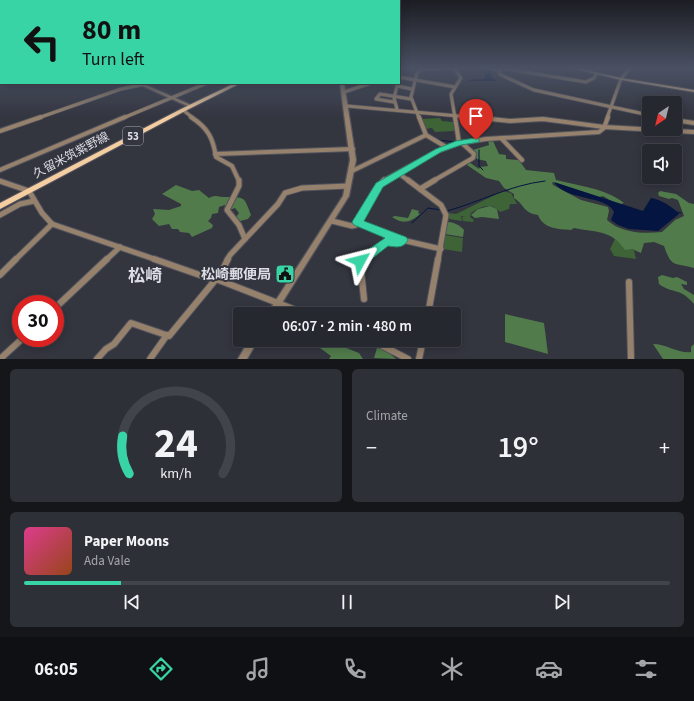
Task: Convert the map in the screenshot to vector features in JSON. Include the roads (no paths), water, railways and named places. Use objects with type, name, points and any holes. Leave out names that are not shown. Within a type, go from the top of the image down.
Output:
[{"type":"main road","name":"久留米筑紫野線","points":[[0,206],[183,110],[235,85]]},
{"type":"main road","points":[[656,85],[694,91]]},
{"type":"street","points":[[0,131],[136,85]]},
{"type":"street","points":[[141,85],[191,106]]},
{"type":"street","points":[[0,170],[203,85]]},
{"type":"street","points":[[275,307],[332,221],[346,196],[352,171],[353,149],[342,85]]},
{"type":"street","points":[[344,92],[366,85]]},
{"type":"street","points":[[413,85],[411,99],[426,135],[446,147]]},
{"type":"street","points":[[420,188],[474,158],[474,154],[461,143],[454,115],[451,94],[455,87],[442,85]]},
{"type":"street","points":[[522,85],[531,89],[642,113]]},
{"type":"street","points":[[332,221],[352,226],[357,222],[380,185],[398,173],[446,147],[461,143],[501,138],[596,133],[604,127],[619,85]]},
{"type":"street","points":[[397,109],[393,96],[397,86],[412,89]]},
{"type":"street","points":[[394,102],[376,99],[380,94],[411,99]]},
{"type":"street","points":[[347,106],[397,109],[516,121],[543,119],[604,127],[694,132]]},
{"type":"street","points":[[183,110],[186,114],[206,128],[215,145],[215,154],[218,159],[232,166],[239,180],[239,188],[229,203],[227,210],[239,225],[245,239]]},
{"type":"street","points":[[682,121],[694,123]]},
{"type":"street","points":[[352,171],[426,135]]},
{"type":"street","points":[[501,138],[522,160]]},
{"type":"street","points":[[215,154],[353,149]]},
{"type":"street","points":[[398,173],[420,188],[440,205],[445,212],[446,221],[429,307]]},
{"type":"street","points":[[0,181],[29,192],[52,224],[215,279],[288,307]]},
{"type":"street","points":[[150,359],[215,279],[230,255],[289,191],[324,186],[348,186]]},
{"type":"street","points":[[0,216],[20,204],[34,201]]},
{"type":"street","points":[[357,222],[402,240],[441,249]]},
{"type":"street","points":[[0,275],[52,224]]},
{"type":"street","points":[[364,299],[360,261],[386,242],[398,243],[402,240]]},
{"type":"street","points":[[64,300],[120,248]]},
{"type":"street","points":[[629,282],[631,359]]},
{"type":"street","points":[[97,359],[106,349],[114,344],[132,323],[168,335]]},
{"type":"street","points":[[0,359],[13,347]]},
{"type":"street","points":[[242,359],[250,347]]},
{"type":"street","points":[[385,347],[408,359]]},
{"type":"street","points":[[419,359],[422,347]]},
{"type":"water","points":[[554,182],[643,211],[651,198],[655,199],[666,204],[679,214],[658,231],[629,229],[618,225],[611,220],[614,212],[610,207],[595,200],[567,192],[559,188]]},
{"type":"waterway","points":[[438,140],[455,142]]},
{"type":"waterway","points":[[479,150],[479,166],[483,170]]},
{"type":"waterway","points":[[447,211],[520,186],[545,181]]},
{"type":"waterway","points":[[412,223],[428,208],[441,210]]},
{"type":"waterway","points":[[677,212],[681,213]]},
{"type":"place","name":"松崎郵便局","points":[[285,274]]},
{"type":"district","name":"松崎","points":[[145,275]]}]
